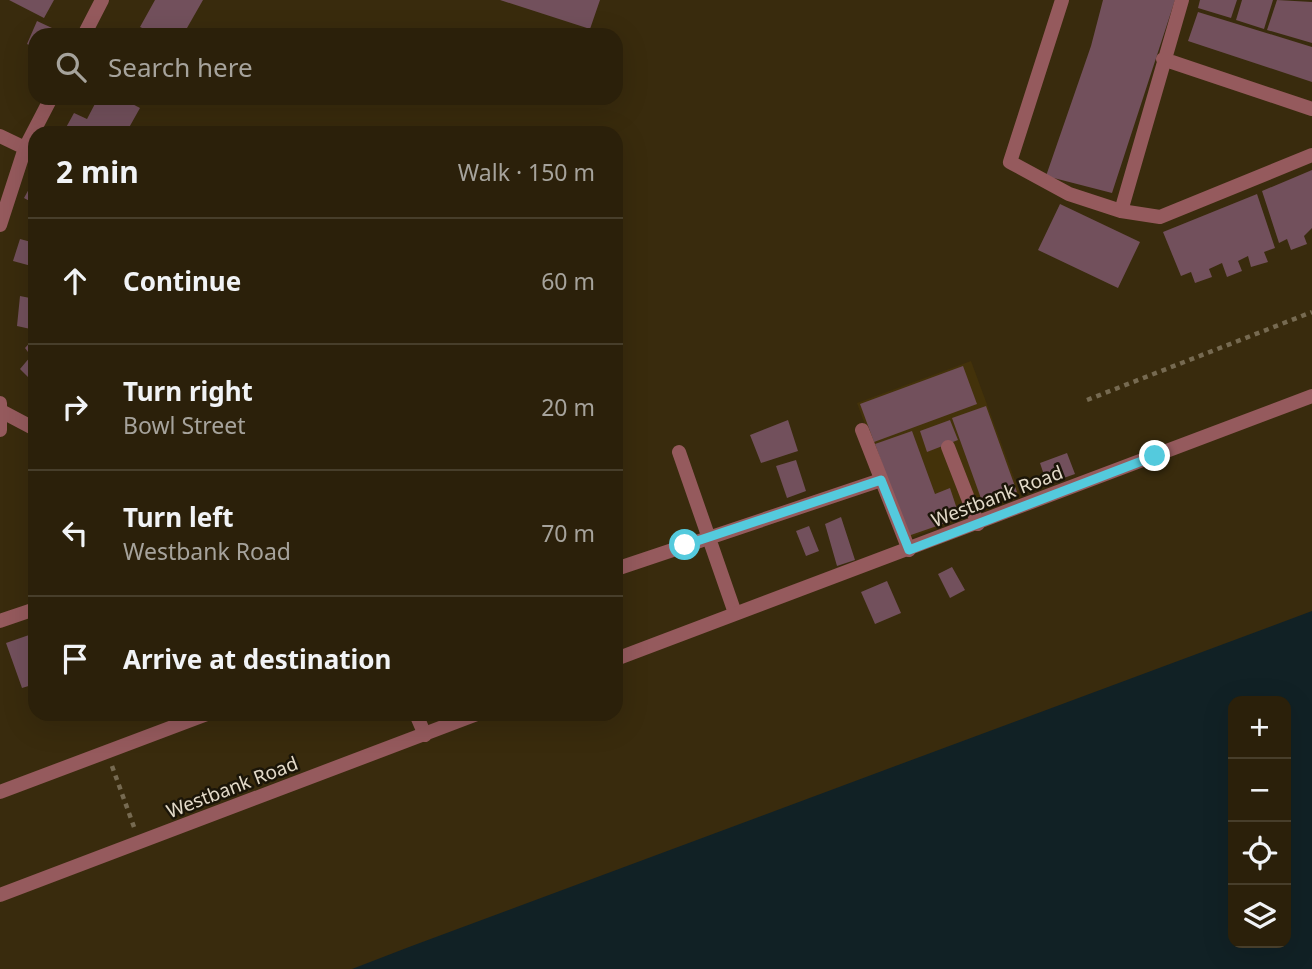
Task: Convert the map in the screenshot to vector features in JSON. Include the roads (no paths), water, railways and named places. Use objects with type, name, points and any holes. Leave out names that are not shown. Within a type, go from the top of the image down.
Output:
[{"type":"street","points":[[88,28],[102,0]]},
{"type":"street","points":[[1062,0],[1010,162],[1069,194],[1121,211],[1160,217],[1312,155]]},
{"type":"street","points":[[1121,211],[1182,0]]},
{"type":"street","points":[[1163,59],[1312,109]]},
{"type":"street","points":[[36,126],[47,105]]},
{"type":"street","points":[[0,136],[25,148]]},
{"type":"street","points":[[0,225],[28,142]]},
{"type":"street","name":"Westbank Road","points":[[623,656],[1312,396]]},
{"type":"street","points":[[0,402],[0,430]]},
{"type":"street","points":[[1,411],[28,425]]},
{"type":"street","points":[[862,430],[909,550]]},
{"type":"street","points":[[948,447],[978,524]]},
{"type":"street","points":[[680,452],[735,613]]},
{"type":"street","points":[[623,567],[881,480]]},
{"type":"street","points":[[0,621],[28,611]]},
{"type":"street","points":[[0,792],[188,721]]},
{"type":"street","points":[[419,721],[425,734]]},
{"type":"street","name":"Westbank Road","points":[[0,895],[459,721]]}]
